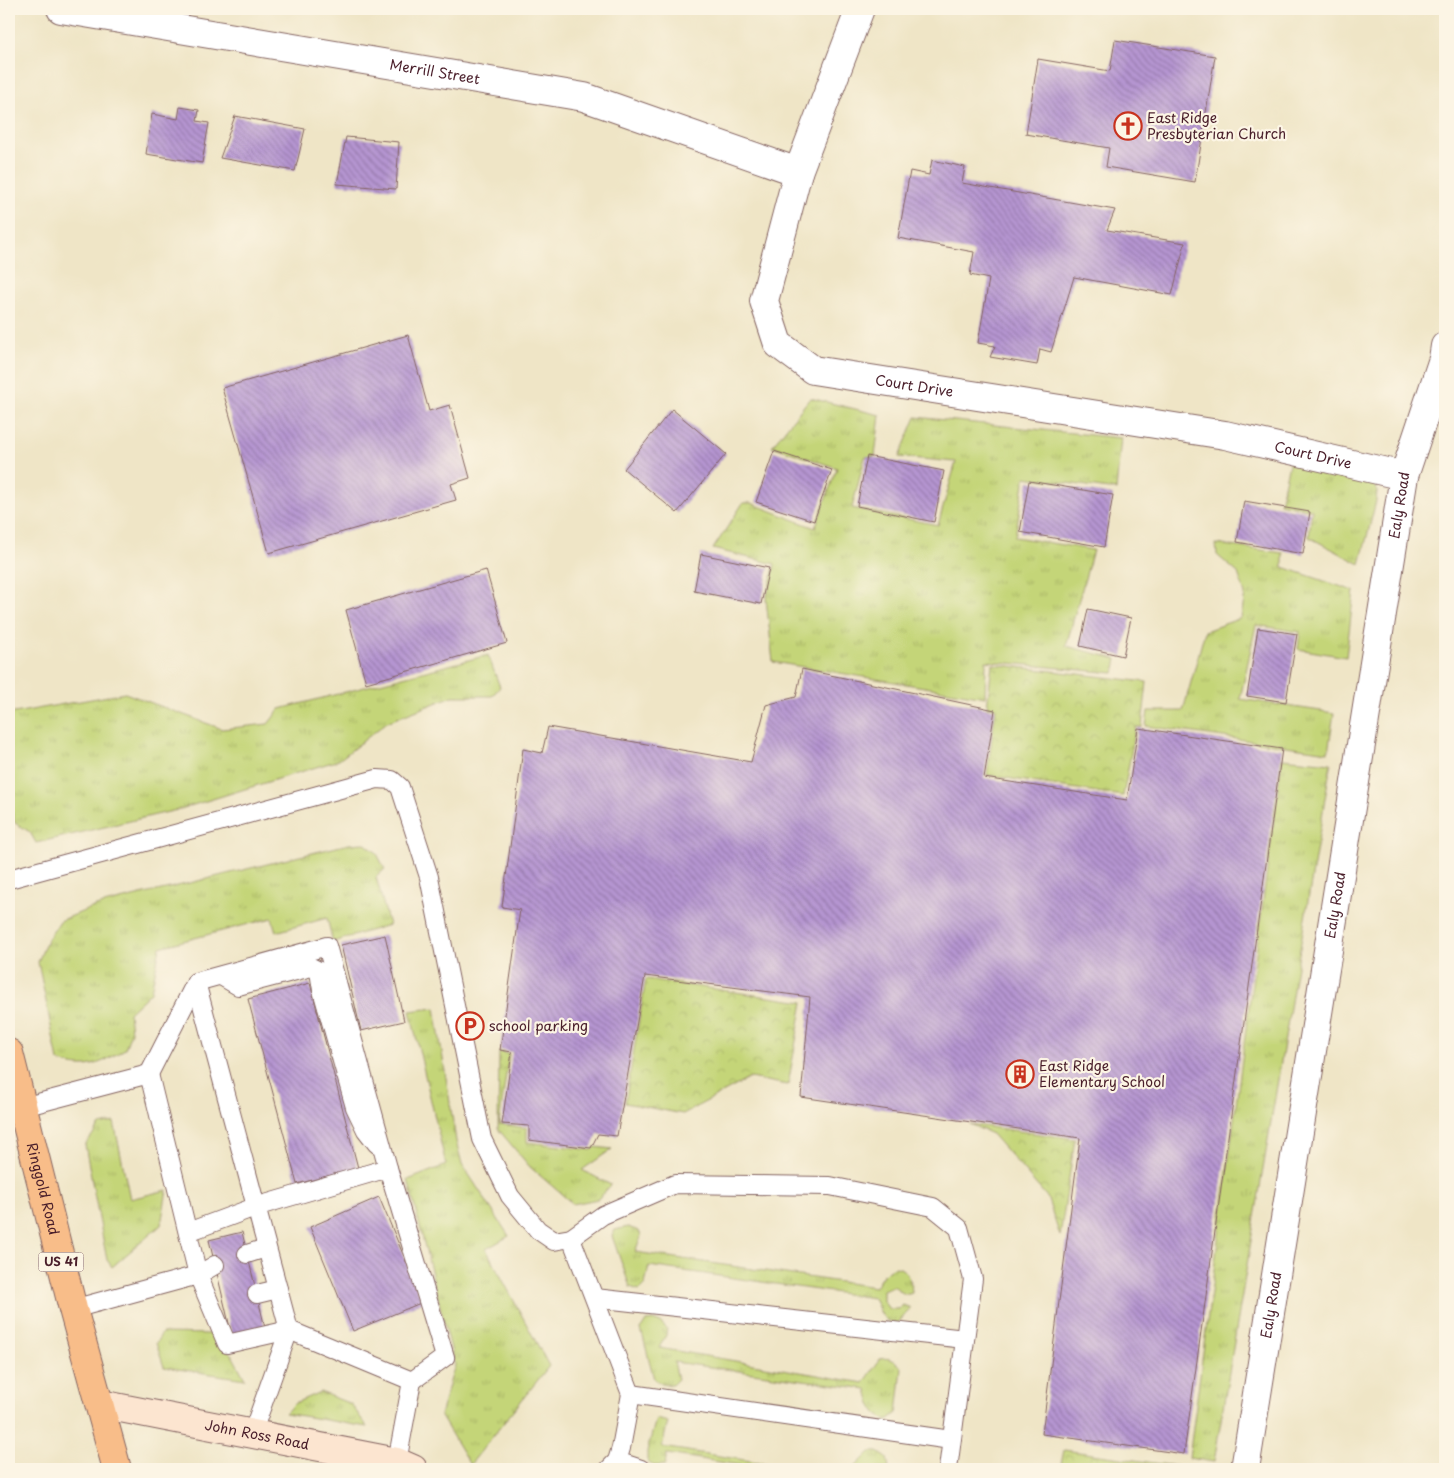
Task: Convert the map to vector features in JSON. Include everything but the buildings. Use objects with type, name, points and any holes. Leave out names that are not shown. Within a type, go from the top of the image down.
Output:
[{"type":"main road","name":"Ringgold Road","points":[[9,1053],[73,1309],[117,1469]]},
{"type":"street","name":"Merrill Street","points":[[61,9],[584,97],[798,172]]},
{"type":"street","name":"Court Drive","points":[[860,9],[798,172],[764,302],[778,344],[813,370],[1225,435],[1404,476]]},
{"type":"street","name":"Ealy Road","points":[[1245,1469],[1404,476],[1445,355]]},
{"type":"street","name":"John Ross Road","points":[[100,1404],[405,1466]]},
{"type":"lane","points":[[9,879],[359,784],[378,780],[392,780],[400,788],[429,877],[482,1139],[510,1196],[538,1230],[554,1241],[571,1238],[603,1215],[675,1184],[830,1186],[933,1207],[959,1228],[973,1279],[948,1469]]},
{"type":"lane","points":[[327,946],[386,1160],[446,1357],[412,1381],[289,1330],[227,1344],[218,1306],[198,1275],[150,1074],[196,982],[327,946]]},
{"type":"lane","points":[[221,976],[238,986],[310,968],[319,971],[322,990],[355,1107],[366,1130],[386,1160]]},
{"type":"lane","points":[[196,982],[289,1330],[252,1434]]},
{"type":"lane","points":[[23,1107],[150,1074]]},
{"type":"lane","points":[[188,1232],[386,1160]]},
{"type":"lane","points":[[571,1238],[632,1394],[621,1448],[613,1465],[641,1469]]},
{"type":"lane","points":[[247,1254],[266,1248]]},
{"type":"lane","points":[[73,1309],[198,1275],[215,1265]]},
{"type":"lane","points":[[257,1294],[278,1289]]},
{"type":"lane","points":[[596,1298],[965,1339]]},
{"type":"lane","points":[[405,1466],[412,1381]]},
{"type":"lane","points":[[632,1394],[951,1440]]},
{"type":"green space","points":[[810,398],[880,415],[875,456],[865,457],[852,508],[938,525],[956,462],[899,457],[916,417],[1121,438],[1116,490],[1025,477],[1015,537],[1093,550],[1066,646],[1117,659],[1114,673],[986,661],[985,697],[773,662],[766,599],[775,564],[713,549],[743,503],[751,503],[815,528],[837,468],[772,446]]},
{"type":"green space","points":[[1290,460],[1375,482],[1377,491],[1376,501],[1360,564],[1309,537],[1312,510],[1280,503]]},
{"type":"green space","points":[[1216,544],[1283,553],[1283,567],[1354,591],[1346,657],[1298,649],[1300,632],[1256,625],[1240,699],[1334,713],[1328,752],[1146,726],[1148,711],[1183,711],[1205,631],[1241,618],[1245,594],[1238,573],[1217,555]]},
{"type":"green space","points":[[488,655],[500,687],[492,696],[453,696],[387,722],[339,760],[177,810],[36,843],[30,832],[15,823],[9,803],[9,714],[125,693],[222,729],[268,724],[280,709]]},
{"type":"green space","points":[[992,664],[1147,682],[1142,727],[1136,727],[1123,796],[987,775],[996,708],[987,707]]},
{"type":"green space","points":[[1282,758],[1331,763],[1214,1462],[1189,1458]]},
{"type":"green space","points":[[364,843],[376,852],[385,869],[376,877],[389,925],[333,942],[327,918],[276,932],[272,918],[160,947],[151,992],[129,1013],[131,1032],[125,1049],[93,1065],[77,1066],[58,1061],[38,962],[46,942],[60,921],[96,906],[349,844]]},
{"type":"green space","points":[[646,979],[803,1002],[788,1085],[750,1078],[683,1114],[625,1103]]},
{"type":"green space","points":[[435,1008],[456,1141],[462,1164],[509,1236],[486,1249],[549,1366],[470,1465],[440,1415],[455,1365],[408,1180],[446,1165],[410,1011]]},
{"type":"green space","points":[[499,1052],[509,1054],[499,1124],[527,1128],[527,1142],[592,1150],[595,1147],[612,1149],[582,1170],[611,1185],[598,1199],[573,1204],[530,1167],[498,1129]]},
{"type":"green space","points":[[114,1122],[130,1199],[167,1190],[161,1225],[112,1267],[107,1260],[85,1145],[100,1125]]},
{"type":"green space","points":[[969,1124],[1075,1139],[1060,1236],[1047,1197],[992,1134]]},
{"type":"green space","points":[[628,1227],[639,1231],[641,1236],[635,1252],[875,1287],[887,1271],[898,1267],[906,1273],[912,1293],[904,1294],[893,1286],[883,1290],[883,1301],[889,1309],[898,1309],[903,1305],[911,1308],[898,1323],[893,1323],[885,1319],[874,1298],[649,1266],[645,1284],[639,1290],[630,1287],[612,1236],[615,1230]]},
{"type":"green space","points":[[653,1320],[661,1323],[667,1329],[659,1348],[864,1383],[880,1359],[887,1358],[902,1368],[897,1413],[888,1420],[878,1415],[871,1404],[867,1389],[674,1362],[678,1379],[672,1385],[662,1384],[654,1379],[641,1329],[646,1321]]},
{"type":"green space","points":[[162,1333],[212,1334],[232,1355],[245,1379],[164,1367],[156,1343]]},
{"type":"green space","points":[[320,1392],[351,1404],[367,1427],[285,1413],[295,1403]]},
{"type":"green space","points":[[656,1419],[668,1422],[662,1447],[802,1469],[766,1469],[667,1454],[665,1465],[654,1466],[647,1460],[647,1451]]},
{"type":"green space","points":[[1064,1450],[1197,1469],[1060,1469]]},
{"type":"green space","points":[[870,1452],[878,1452],[887,1458],[889,1469],[853,1469]]},
{"type":"place","name":"East Ridge Presbyterian Church","points":[[1128,126]]},
{"type":"place","name":"school parking","points":[[470,1026]]},
{"type":"place","name":"East Ridge Elementary School","points":[[1020,1074]]}]
